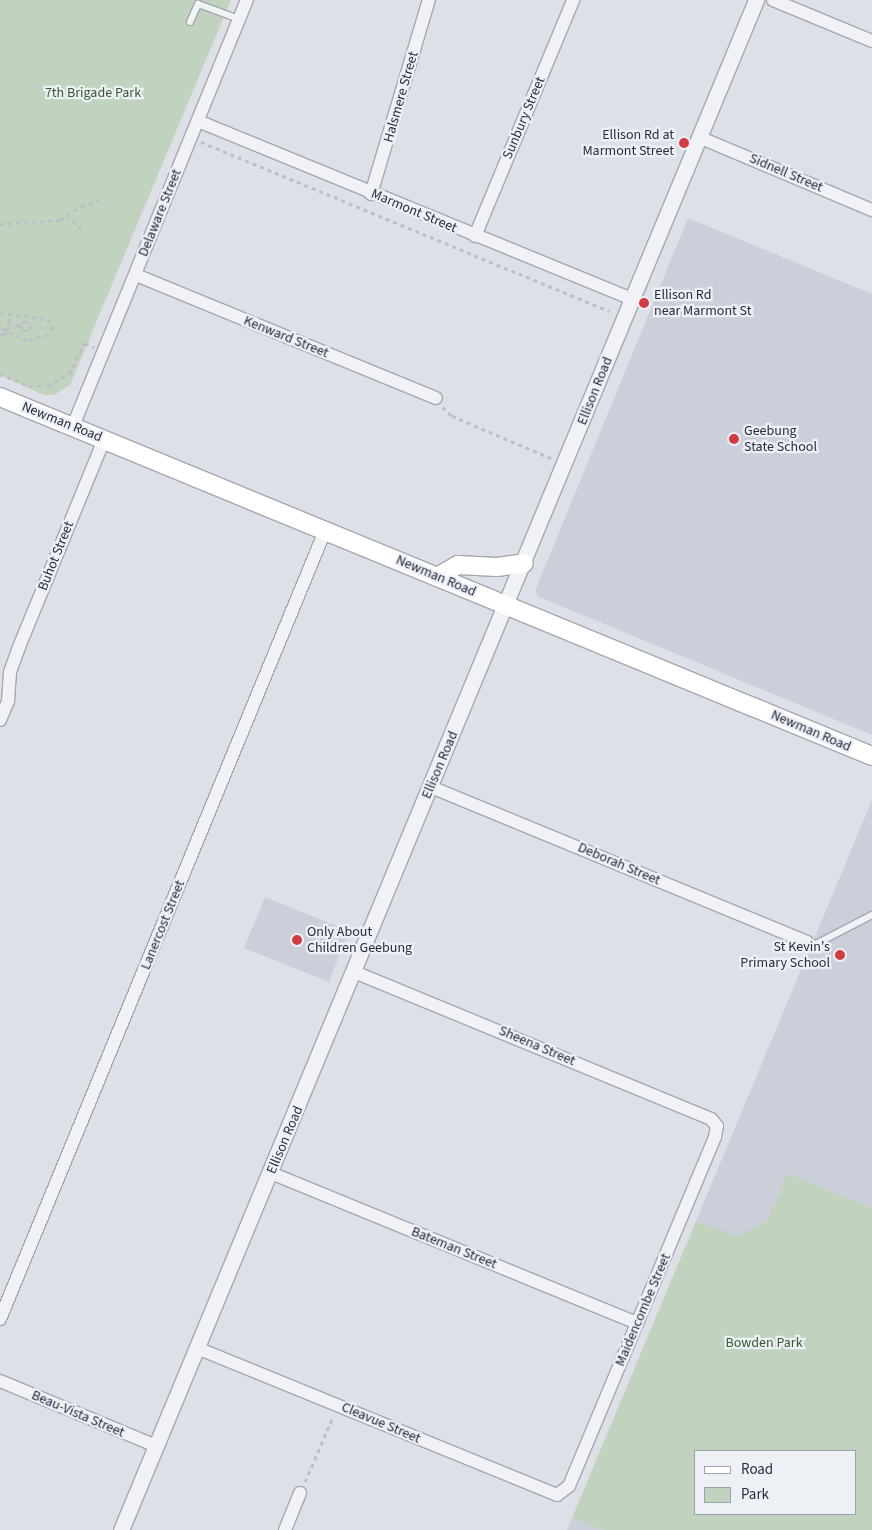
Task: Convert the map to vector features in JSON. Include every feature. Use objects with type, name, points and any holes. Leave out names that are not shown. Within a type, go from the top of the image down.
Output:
[{"type":"main road","name":"Newman Road","points":[[0,397],[872,756]]},
{"type":"main road","points":[[437,577],[458,566],[497,567],[524,563]]},
{"type":"street","name":"Delaware Street","points":[[73,426],[247,0]]},
{"type":"street","name":"Halsmere Street","points":[[371,194],[429,0]]},
{"type":"street","name":"Sunbury Street","points":[[475,236],[573,0]]},
{"type":"street","name":"Ellison Road","points":[[121,1530],[271,1173],[756,0]]},
{"type":"street","points":[[773,0],[872,41]]},
{"type":"street","name":"Marmont Street","points":[[198,121],[371,194],[632,299]]},
{"type":"street","name":"Sidnell Street","points":[[699,137],[872,210]]},
{"type":"street","name":"Kenward Street","points":[[136,275],[436,398]]},
{"type":"street","name":"Buhot Street","points":[[0,685],[10,672],[104,440]]},
{"type":"street","name":"Lanercost Street","points":[[0,1319],[325,530]]},
{"type":"street","name":"Buhot Street","points":[[0,720],[8,701],[10,672]]},
{"type":"street","name":"Deborah Street","points":[[431,786],[807,942]]},
{"type":"street","name":"Sheena Street","points":[[354,972],[710,1118],[716,1126]]},
{"type":"street","name":"Maidencombe Street","points":[[564,1492],[569,1486],[715,1137],[716,1126]]},
{"type":"street","name":"Bateman Street","points":[[271,1173],[637,1324]]},
{"type":"street","name":"Cleavue Street","points":[[197,1348],[547,1492],[557,1494],[564,1492]]},
{"type":"street","name":"Beau-Vista Street","points":[[0,1381],[156,1446]]},
{"type":"street","points":[[285,1530],[300,1494]]},
{"type":"lane","points":[[190,22],[198,4],[240,20]]},
{"type":"lane","points":[[807,942],[816,944],[872,914]]},
{"type":"path","points":[[191,138],[609,311]]},
{"type":"path","points":[[0,224],[60,220],[102,199]]},
{"type":"path","points":[[68,215],[86,234]]},
{"type":"path","points":[[0,313],[48,320],[54,328]]},
{"type":"path","points":[[0,334],[4,335],[7,331],[10,314]]},
{"type":"path","points":[[22,326],[26,322],[31,328]]},
{"type":"path","points":[[8,323],[22,326],[26,332]]},
{"type":"path","points":[[0,328],[24,340],[48,335],[54,328]]},
{"type":"path","points":[[24,340],[26,332],[31,328],[54,328]]},
{"type":"path","points":[[0,374],[29,386],[47,386],[69,374],[86,343],[92,346]]},
{"type":"path","points":[[436,398],[452,416],[551,458]]},
{"type":"path","points":[[300,1494],[338,1406]]},
{"type":"shaded area","name":"Geebung State School","points":[[688,218],[872,294],[872,735],[539,597],[535,591]]},
{"type":"shaded area","name":"St Kevin's Primary School","points":[[872,800],[872,1208],[787,1173],[768,1219],[738,1238],[696,1221]]},
{"type":"shaded area","name":"Only About Children Geebung","points":[[265,897],[349,931],[329,982],[244,948]]},
{"type":"shaded area","points":[[572,1518],[603,1530],[567,1530]]},
{"type":"green space","name":"7th Brigade Park","points":[[0,0],[231,0],[70,385],[54,395],[44,395],[0,375]]},
{"type":"green space","name":"Bowden Park","points":[[787,1173],[872,1208],[872,1530],[603,1530],[572,1518],[696,1221],[739,1237],[768,1219]]},
{"type":"place","name":"Ellison Rd at Marmont Street","points":[[684,143]]},
{"type":"place","name":"Ellison Rd near Marmont St","points":[[644,303]]},
{"type":"place","name":"Geebung State School","points":[[734,439]]},
{"type":"place","name":"Only About Children Geebung","points":[[297,940]]},
{"type":"place","name":"St Kevin's Primary School","points":[[840,955]]}]
